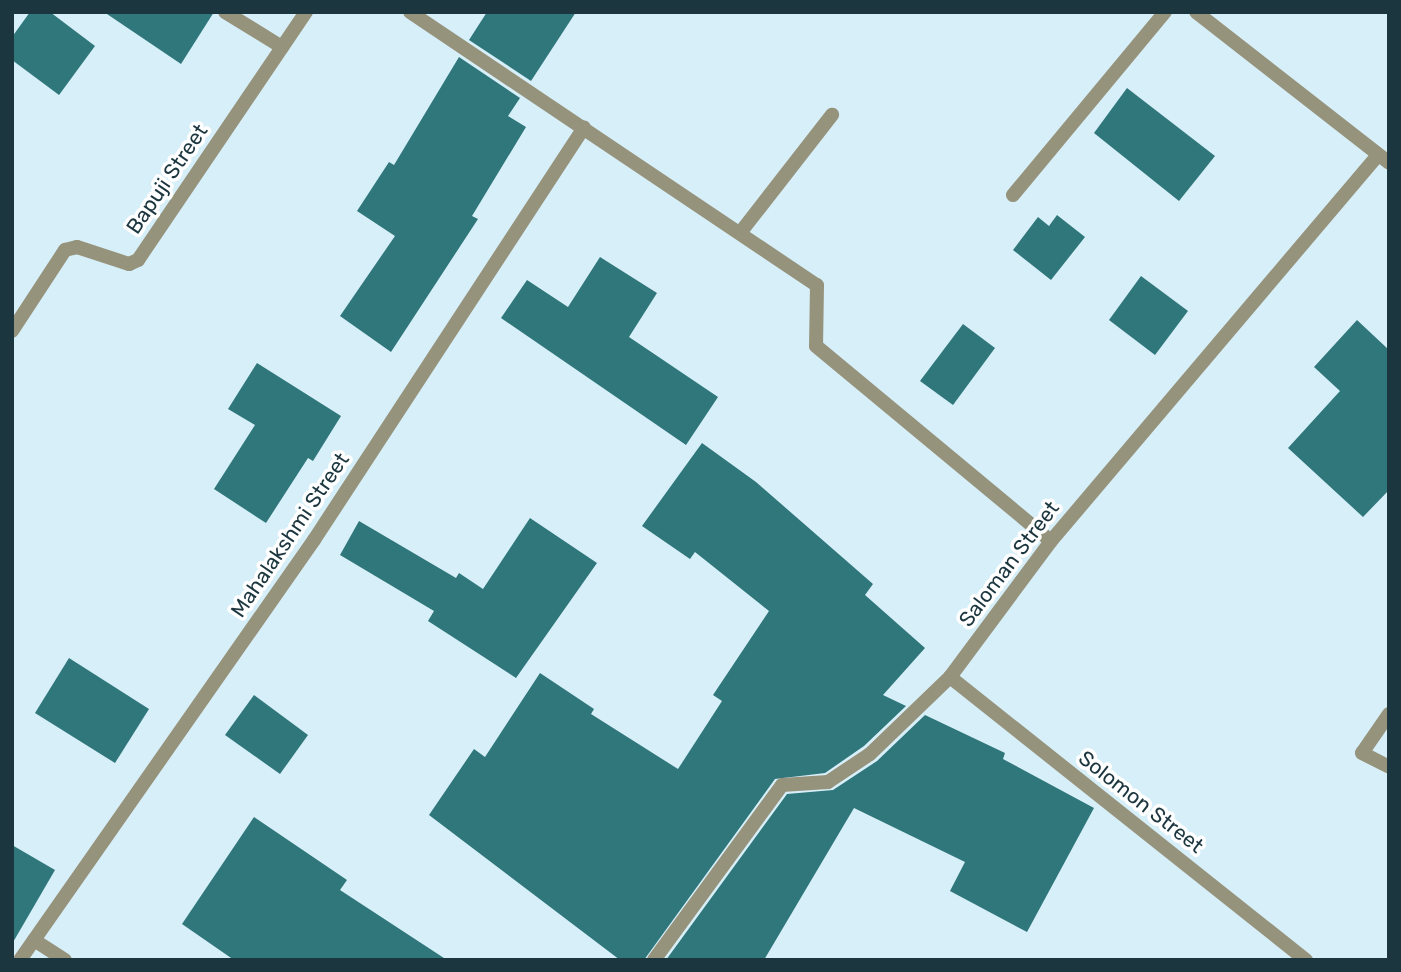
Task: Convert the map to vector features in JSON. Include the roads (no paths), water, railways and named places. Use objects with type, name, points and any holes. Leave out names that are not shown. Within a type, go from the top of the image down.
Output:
[{"type":"street","points":[[225,12],[282,47]]},
{"type":"street","name":"Bapuji Street","points":[[12,331],[70,247],[130,264],[138,260],[306,12]]},
{"type":"street","points":[[410,12],[817,285],[816,346],[1051,541]]},
{"type":"street","points":[[1013,195],[1165,12]]},
{"type":"street","points":[[1196,12],[1383,159]]},
{"type":"street","points":[[740,233],[832,115]]},
{"type":"street","name":"Mahalakshmi Street","points":[[20,960],[314,540],[584,127]]},
{"type":"street","name":"Saloman Street","points":[[654,960],[782,785],[803,780],[828,782],[870,754],[950,677],[1051,541],[1383,159]]},
{"type":"street","name":"Solomon Street","points":[[950,677],[1306,960]]},
{"type":"street","points":[[1389,714],[1362,752],[1389,767]]},
{"type":"street","points":[[34,940],[65,960]]}]
